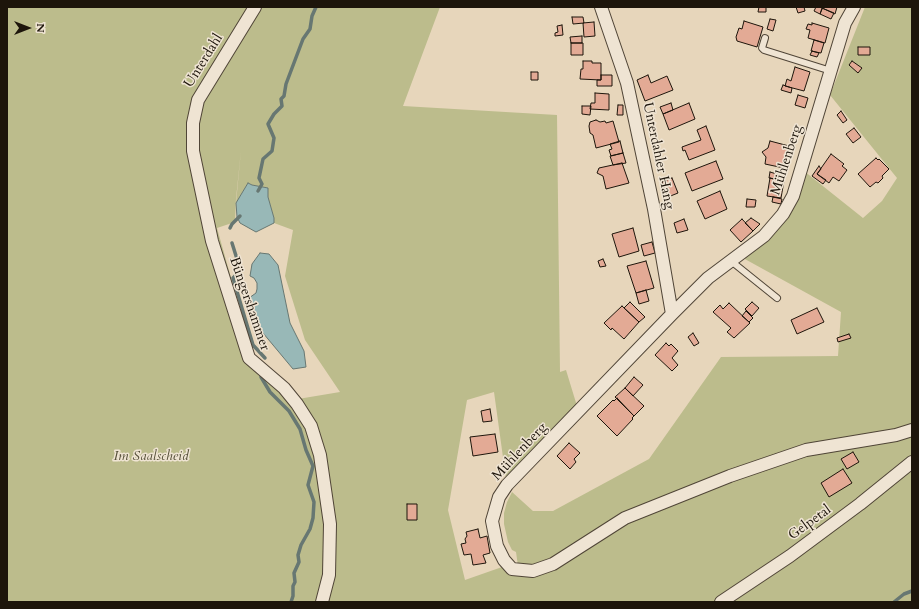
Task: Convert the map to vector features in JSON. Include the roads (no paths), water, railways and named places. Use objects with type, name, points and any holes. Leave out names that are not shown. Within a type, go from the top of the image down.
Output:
[{"type":"street","name":"Unterdahl","points":[[193,135],[193,123],[198,100],[255,7]]},
{"type":"street","name":"Unterdahler Hang","points":[[601,7],[627,83],[654,209],[672,314]]},
{"type":"street","name":"Mühlenberg","points":[[854,7],[845,23],[793,196],[783,214],[764,236],[708,278],[507,485],[494,508],[492,521],[497,546],[504,560],[512,569],[533,571],[552,564],[625,518],[667,500],[736,474],[806,450],[896,435],[912,430]]},
{"type":"street","name":"Büngershammer","points":[[193,135],[193,151],[212,241],[249,358],[284,388],[297,404],[311,426],[320,455],[330,524],[329,575],[322,602]]},
{"type":"street","name":"Gelpetal","points":[[722,602],[790,556],[848,514],[912,462]]},
{"type":"lane","points":[[765,38],[762,48],[764,50],[831,70]]},
{"type":"lane","points":[[731,261],[777,298]]},
{"type":"water","points":[[248,183],[268,188],[268,197],[274,218],[274,223],[256,232],[240,223],[237,217],[236,203]]},
{"type":"water","points":[[260,253],[269,254],[278,265],[290,323],[304,351],[306,367],[293,369],[253,321],[249,298],[256,293],[257,283],[254,278],[250,276],[252,264]]},
{"type":"waterway","points":[[258,191],[262,184],[259,178],[263,159],[272,151],[274,138],[268,124],[274,114],[282,106],[281,99],[284,96],[286,84],[303,39],[310,29],[312,16],[316,7]]},
{"type":"waterway","points":[[230,228],[240,216]]},
{"type":"waterway","points":[[232,243],[237,259],[238,273],[233,278],[253,345],[265,358]]},
{"type":"waterway","points":[[261,377],[270,392],[289,411],[300,429],[306,450],[313,466],[308,485],[314,502],[313,518],[310,529],[301,545],[298,555],[299,562],[294,573],[295,582],[291,602]]},
{"type":"waterway","points":[[894,602],[904,594],[912,591]]},
{"type":"park label","name":"Im Saalscheid","points":[[151,457]]}]
